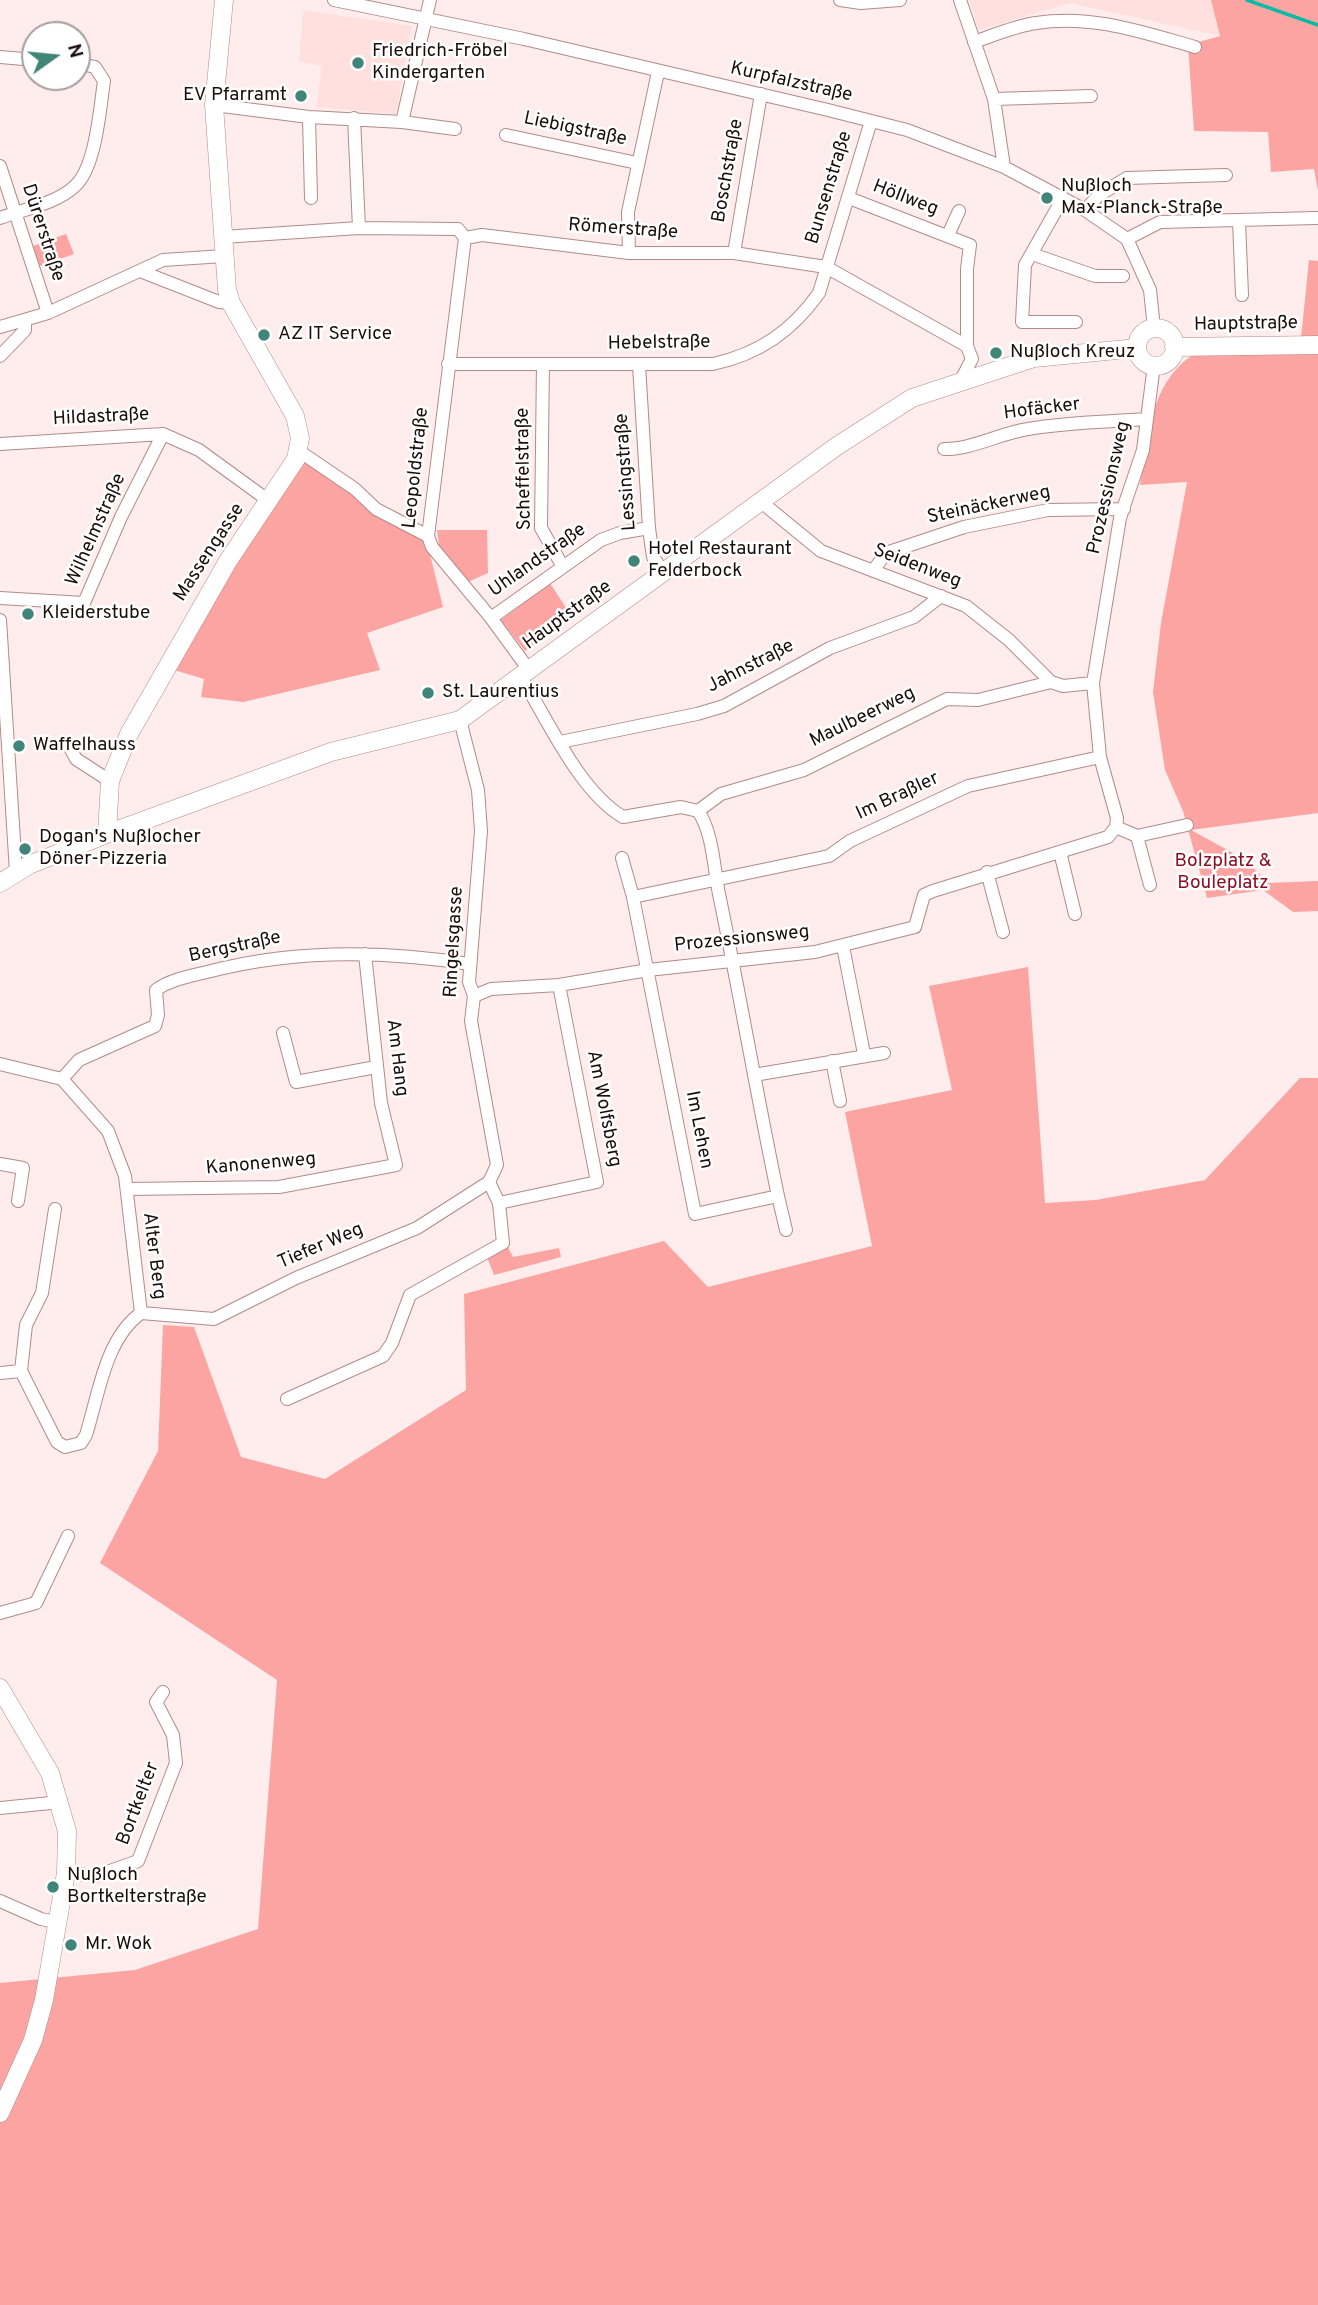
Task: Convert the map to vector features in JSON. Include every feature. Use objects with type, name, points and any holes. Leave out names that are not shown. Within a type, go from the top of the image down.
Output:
[{"type":"main road","points":[[224,0],[214,105],[224,256],[231,303],[295,416],[299,426],[299,451]]},
{"type":"main road","points":[[1154,328],[1140,336],[1137,348],[1142,360],[1154,365]]},
{"type":"main road","name":"Hauptstraße","points":[[1154,328],[1167,331],[1174,347],[1168,360],[1154,365]]},
{"type":"main road","name":"Hauptstraße","points":[[1174,347],[1318,345]]},
{"type":"main road","name":"Hauptstraße","points":[[0,883],[16,872],[107,834],[331,752],[460,720],[760,501],[874,421],[912,398],[1034,358],[1137,348]]},
{"type":"main road","name":"Massengasse","points":[[107,834],[110,781],[129,734],[189,625],[291,469],[299,451]]},
{"type":"main road","points":[[0,1688],[50,1773],[61,1802],[67,1832],[66,1873],[44,2000],[33,2040],[0,2113]]},
{"type":"street","name":"Kurpfalzstraße","points":[[334,0],[524,39],[907,130],[1004,167],[1085,209],[1128,239]]},
{"type":"street","points":[[402,122],[428,19],[430,0]]},
{"type":"street","points":[[840,0],[862,3],[900,0]]},
{"type":"street","points":[[960,0],[994,99],[1004,167]]},
{"type":"street","points":[[974,42],[1033,23],[1064,20],[1101,22],[1195,47]]},
{"type":"street","points":[[0,57],[21,59]]},
{"type":"street","points":[[0,218],[62,195],[76,186],[89,163],[104,81],[95,67],[91,66]]},
{"type":"street","points":[[629,253],[628,212],[659,72]]},
{"type":"street","name":"Boschstraße","points":[[734,253],[761,94]]},
{"type":"street","points":[[994,99],[1091,96]]},
{"type":"street","points":[[214,105],[309,117],[354,118],[455,129]]},
{"type":"street","points":[[309,117],[311,198]]},
{"type":"street","points":[[354,118],[359,228]]},
{"type":"street","name":"Bunsenstraße","points":[[826,267],[871,121]]},
{"type":"street","name":"Liebigstraße","points":[[506,135],[637,163]]},
{"type":"street","name":"Dürerstraße","points":[[0,166],[48,313]]},
{"type":"street","points":[[1085,209],[1100,195],[1127,178],[1226,175]]},
{"type":"street","name":"Höllweg","points":[[849,198],[970,245],[967,269],[968,346]]},
{"type":"street","points":[[1063,198],[1032,254],[1023,277],[1022,322],[1076,323]]},
{"type":"street","name":"Höllweg","points":[[948,235],[959,211]]},
{"type":"street","points":[[1154,328],[1150,290],[1128,239],[1160,222],[1317,218]]},
{"type":"street","points":[[1239,220],[1242,295]]},
{"type":"street","name":"Römerstraße","points":[[223,237],[359,228],[458,229],[465,238],[482,235],[629,253],[734,253],[826,267],[968,346]]},
{"type":"street","name":"Leopoldstraße","points":[[465,238],[447,364],[428,536],[432,547],[491,618],[525,673]]},
{"type":"street","points":[[1032,254],[1095,276],[1123,276]]},
{"type":"street","points":[[0,327],[48,313],[163,260],[224,256]]},
{"type":"street","name":"Hebelstraße","points":[[447,364],[713,364],[750,353],[783,333],[805,312],[818,293],[826,267]]},
{"type":"street","points":[[140,271],[219,302],[231,303]]},
{"type":"street","points":[[0,356],[25,330],[25,321]]},
{"type":"street","points":[[961,380],[972,359],[968,346]]},
{"type":"street","name":"Scheffelstraße","points":[[543,364],[541,528],[563,567]]},
{"type":"street","name":"Lessingstraße","points":[[639,365],[649,528],[653,556],[664,573]]},
{"type":"street","name":"Prozessionsweg","points":[[474,996],[491,989],[559,985],[648,970],[777,958],[843,946],[915,927],[925,895],[987,872],[1100,841],[1116,827],[1117,818],[1100,757],[1093,683],[1124,509],[1138,469],[1154,365]]},
{"type":"street","name":"Hofäcker","points":[[944,449],[955,450],[999,434],[1030,428],[1146,419]]},
{"type":"street","name":"Hildastraße","points":[[0,444],[163,434],[199,450],[269,500]]},
{"type":"street","name":"Wilhelmstraße","points":[[0,598],[84,603],[121,517],[163,434]]},
{"type":"street","points":[[299,451],[355,489],[376,509],[428,536]]},
{"type":"street","name":"Seidenweg","points":[[760,501],[821,551],[966,606],[1009,640],[1051,682]]},
{"type":"street","name":"Steinäckerweg","points":[[873,570],[886,553],[964,527],[1048,510],[1124,509]]},
{"type":"street","name":"Uhlandstraße","points":[[491,618],[601,540],[620,533],[649,528]]},
{"type":"street","name":"Jahnstraße","points":[[560,742],[724,706],[830,648],[914,617],[941,596]]},
{"type":"street","points":[[0,620],[4,724],[16,872]]},
{"type":"street","points":[[525,673],[560,742],[604,804],[623,817],[681,807],[698,811],[704,821],[786,1230]]},
{"type":"street","points":[[1051,682],[1063,686],[1093,683]]},
{"type":"street","name":"Maulbeerweg","points":[[698,811],[721,794],[804,770],[947,699],[978,700],[1051,682]]},
{"type":"street","name":"Ringelsgasse","points":[[460,720],[478,790],[481,831],[468,982],[474,996],[471,1021],[497,1166],[489,1182]]},
{"type":"street","points":[[67,742],[76,760],[110,781]]},
{"type":"street","name":"Im Braßler","points":[[633,897],[829,856],[850,841],[968,786],[1100,757]]},
{"type":"street","points":[[1116,827],[1137,836],[1187,825]]},
{"type":"street","points":[[1137,836],[1150,886]]},
{"type":"street","points":[[1060,852],[1075,914]]},
{"type":"street","points":[[622,858],[648,970]]},
{"type":"street","points":[[987,872],[1003,932]]},
{"type":"street","points":[[843,946],[864,1054]]},
{"type":"street","name":"Bergstraße","points":[[62,1079],[79,1060],[155,1026],[158,1015],[156,990],[162,985],[248,961],[311,953],[425,957],[470,964]]},
{"type":"street","name":"Am Hang","points":[[365,954],[376,1067],[396,1165]]},
{"type":"street","name":"Im Lehen","points":[[648,970],[695,1214],[778,1196]]},
{"type":"street","name":"Am Wolfsberg","points":[[499,1203],[597,1182],[559,985]]},
{"type":"street","points":[[283,1033],[296,1082],[376,1067]]},
{"type":"street","points":[[754,1075],[864,1054],[884,1054]]},
{"type":"street","points":[[832,1061],[840,1101]]},
{"type":"street","points":[[0,1064],[62,1079]]},
{"type":"street","name":"Alter Berg","points":[[21,1371],[57,1442],[65,1447],[81,1443],[86,1435],[114,1346],[126,1325],[141,1313],[123,1168],[108,1131],[62,1079]]},
{"type":"street","points":[[0,1164],[23,1168],[18,1201]]},
{"type":"street","name":"Kanonenweg","points":[[127,1189],[279,1187],[396,1165]]},
{"type":"street","points":[[287,1399],[383,1356],[392,1343],[410,1294],[503,1243],[499,1203],[489,1182]]},
{"type":"street","name":"Tiefer Weg","points":[[141,1313],[214,1319],[296,1278],[417,1228],[489,1182]]},
{"type":"street","points":[[0,1373],[21,1371],[26,1325],[42,1293],[55,1209]]},
{"type":"street","points":[[0,1613],[36,1603],[68,1536]]},
{"type":"street","name":"Bortkelter","points":[[66,1873],[96,1876],[138,1861],[176,1763],[173,1735],[156,1702],[163,1692]]},
{"type":"street","points":[[0,1808],[61,1802]]},
{"type":"street","points":[[0,1901],[41,1919],[56,1922]]},
{"type":"shaded area","points":[[969,0],[1211,0],[1220,36],[1070,3],[979,30]]},
{"type":"shaded area","name":"Friedrich-Fröbel Kindergarten","points":[[303,10],[412,26],[396,114],[316,107],[322,66],[299,61]]},
{"type":"green space","points":[[1211,0],[1318,0],[1318,191],[1314,169],[1271,172],[1268,132],[1194,131],[1188,45],[1220,36]]},
{"type":"green space","points":[[66,234],[74,254],[40,266],[33,246]]},
{"type":"green space","points":[[1309,260],[1318,261],[1318,338],[1301,338]]},
{"type":"green space","name":"Bolzplatz & Bouleplatz","points":[[1318,349],[1318,813],[1191,830],[1244,859],[1269,883],[1318,881],[1318,911],[1293,912],[1263,890],[1207,898],[1183,811],[1165,770],[1153,692],[1161,623],[1187,482],[1140,485],[1149,431],[1159,397],[1177,368],[1191,356]]},
{"type":"green space","points":[[303,459],[426,538],[443,607],[367,633],[380,670],[243,702],[201,697],[204,679],[174,670],[186,639]]},
{"type":"green space","points":[[437,530],[487,530],[488,573],[468,582],[439,545]]},
{"type":"green space","points":[[550,583],[572,617],[525,651],[501,620]]},
{"type":"green space","points":[[1028,967],[1045,1203],[1096,1200],[1205,1180],[1300,1078],[1318,1078],[1318,2305],[0,2305],[0,1983],[135,1970],[258,1929],[277,1680],[100,1563],[158,1451],[163,1325],[194,1327],[241,1457],[325,1479],[466,1390],[464,1294],[664,1241],[708,1287],[872,1246],[845,1112],[952,1090],[929,986]]},
{"type":"green space","points":[[508,1247],[513,1257],[559,1248],[561,1257],[494,1275],[487,1257]]},
{"type":"waterway","points":[[1247,0],[1318,25]]},
{"type":"place","name":"Friedrich-Fröbel Kindergarten","points":[[358,63]]},
{"type":"place","name":"EV Pfarramt","points":[[301,96]]},
{"type":"place","name":"Nußloch Max-Planck-Straße","points":[[1047,198]]},
{"type":"place","name":"AZ IT Service","points":[[264,335]]},
{"type":"place","name":"Nußloch Kreuz","points":[[996,353]]},
{"type":"place","name":"Hotel Restaurant Felderbock","points":[[634,561]]},
{"type":"place","name":"Kleiderstube","points":[[28,614]]},
{"type":"place","name":"St. Laurentius","points":[[428,693]]},
{"type":"place","name":"Waffelhauss","points":[[19,746]]},
{"type":"place","name":"Dogan's Nußlocher Döner-Pizzeria","points":[[25,849]]},
{"type":"place","name":"Nußloch Bortkelterstraße","points":[[53,1887]]},
{"type":"place","name":"Mr. Wok","points":[[71,1945]]}]
